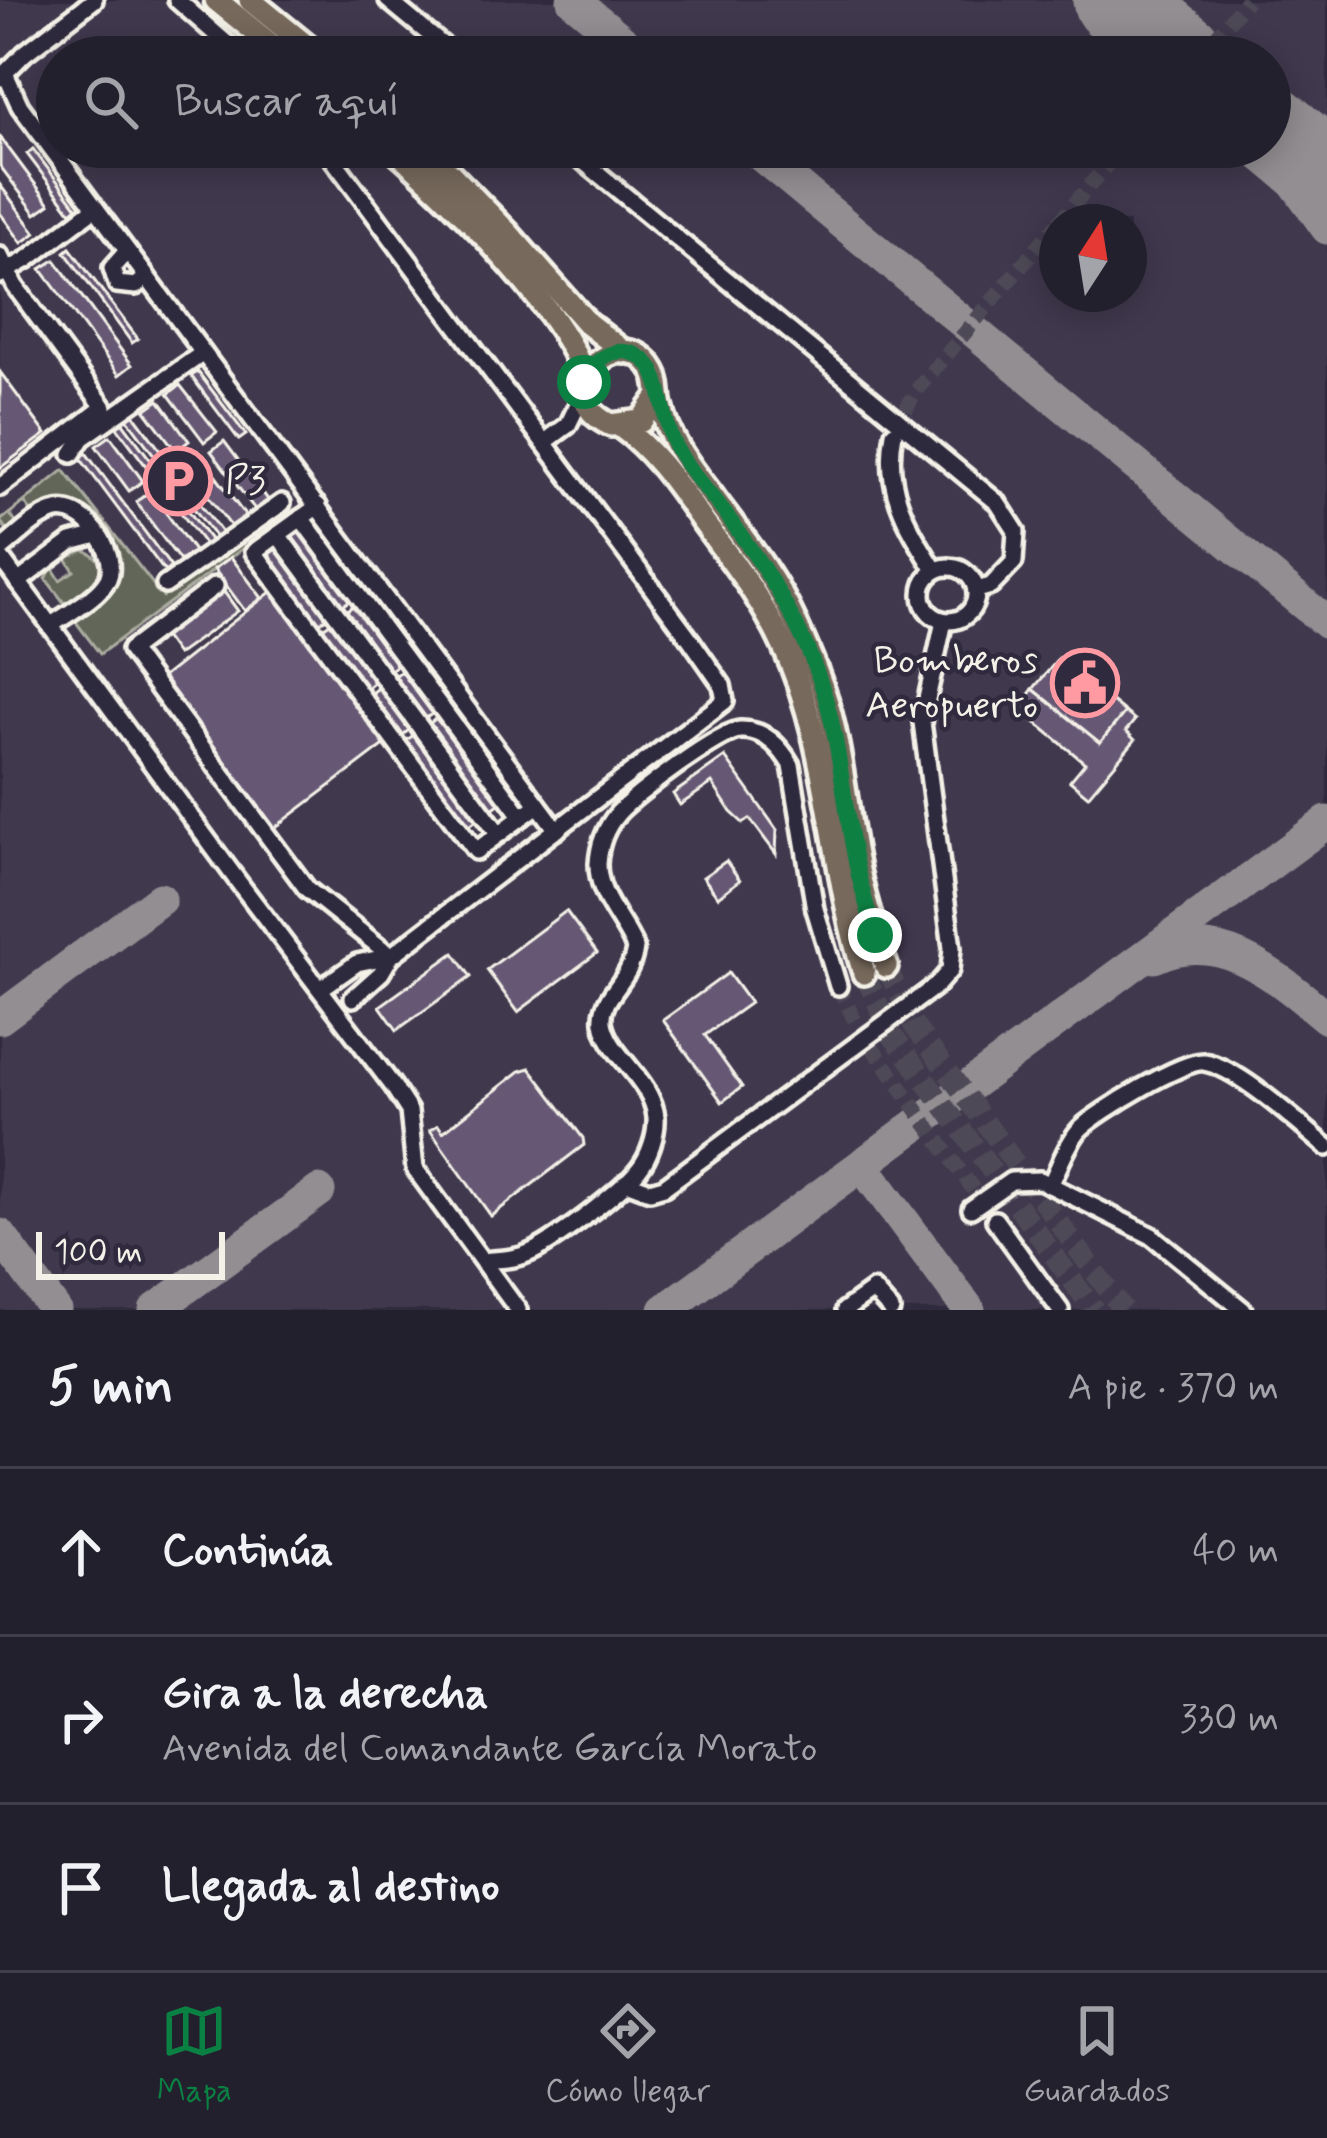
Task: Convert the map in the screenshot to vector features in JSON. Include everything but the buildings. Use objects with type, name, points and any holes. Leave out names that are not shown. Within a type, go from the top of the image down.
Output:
[{"type":"main road","points":[[216,0],[260,36]]},
{"type":"main road","points":[[250,0],[294,36]]},
{"type":"main road","points":[[413,168],[547,309],[568,339],[592,413],[641,441],[753,588],[784,647],[820,760],[841,891],[875,969],[824,692],[793,618],[760,561],[675,446],[655,371],[587,323],[445,168]]},
{"type":"main road","points":[[584,387],[588,372],[603,356],[624,352]]},
{"type":"main road","points":[[611,424],[650,414],[658,395]]},
{"type":"street","points":[[50,36],[94,0]]},
{"type":"street","points":[[177,0],[218,36]]},
{"type":"street","points":[[388,0],[432,36]]},
{"type":"street","points":[[36,47],[2,75],[36,128]]},
{"type":"street","points":[[65,168],[557,830]]},
{"type":"street","points":[[340,168],[726,693],[722,707],[391,956],[381,973],[352,998]]},
{"type":"street","points":[[592,168],[998,502],[1016,531],[1014,562],[1003,577],[977,590],[968,614],[944,621],[928,611],[922,594],[935,570],[962,569],[977,590]]},
{"type":"street","points":[[0,487],[104,407],[3,267],[94,208]]},
{"type":"street","points":[[127,250],[112,268],[118,284],[136,286],[147,277]]},
{"type":"street","points":[[72,454],[82,438],[203,353]]},
{"type":"street","points":[[545,442],[568,425],[584,387]]},
{"type":"street","points":[[568,425],[611,424]]},
{"type":"street","points":[[894,433],[889,460],[894,496],[935,570]]},
{"type":"street","points":[[165,585],[277,506],[500,834]]},
{"type":"street","points":[[318,506],[254,552],[476,851],[538,805]]},
{"type":"street","points":[[50,626],[103,587],[111,573],[109,553],[97,535],[82,517],[64,509],[50,512],[0,554],[50,626],[409,1111],[415,1169],[518,1310]]},
{"type":"street","points":[[289,527],[522,817]]},
{"type":"street","points":[[18,582],[71,542],[97,535]]},
{"type":"street","points":[[215,586],[130,650],[307,889],[391,956]]},
{"type":"street","points":[[626,1182],[650,1191],[664,1187],[937,986],[950,970],[952,948],[922,722],[944,621]]},
{"type":"street","points":[[484,1261],[536,1251],[626,1182],[646,1156],[656,1118],[646,1088],[603,1026],[603,1008],[628,976],[635,948],[600,884],[598,861],[604,833],[620,810],[717,737],[736,729],[754,731],[769,737],[791,765],[815,909],[838,986]]},
{"type":"street","points":[[320,989],[357,963],[391,956]]},
{"type":"street","points":[[1050,1185],[1080,1129],[1172,1070],[1199,1061],[1220,1067],[1327,1147]]},
{"type":"street","points":[[971,1209],[1011,1181],[1040,1180],[1152,1236],[1243,1310]]},
{"type":"street","points":[[994,1220],[1060,1310]]},
{"type":"street","points":[[845,1310],[873,1290],[891,1310]]},
{"type":"shaded area","points":[[0,0],[1327,0],[1327,1310],[0,1310]]},
{"type":"green space","points":[[64,470],[163,597],[272,518],[276,524],[100,654],[76,622],[112,589],[120,562],[94,520],[80,506],[64,501],[34,515],[24,502],[10,514],[18,526],[8,531],[0,521]]},
{"type":"green space","points":[[84,550],[99,562],[99,582],[65,604],[46,579],[52,567],[60,580],[74,571],[66,558]]},
{"type":"taxiway","points":[[573,0],[617,36]]},
{"type":"taxiway","points":[[1128,10],[1155,36]]},
{"type":"taxiway","points":[[776,168],[1327,623]]},
{"type":"taxiway","points":[[1284,168],[1327,228]]},
{"type":"taxiway","points":[[665,1310],[1327,822]]},
{"type":"taxiway","points":[[0,1018],[160,899]]},
{"type":"taxiway","points":[[1154,957],[1179,949],[1226,952],[1269,973],[1327,1018]]},
{"type":"taxiway","points":[[862,1165],[969,1310]]},
{"type":"taxiway","points":[[155,1310],[319,1191]]},
{"type":"taxiway","points":[[0,1235],[55,1310]]},
{"type":"runway","points":[[1116,0],[1160,36]]},
{"type":"runway","points":[[1291,144],[1327,174]]},
{"type":"tunnel","points":[[1217,36],[1247,0]]},
{"type":"tunnel","points":[[1074,204],[1104,168]]},
{"type":"tunnel","points":[[896,431],[914,393],[1039,245]]},
{"type":"tunnel","points":[[886,966],[914,1026],[1123,1310]]},
{"type":"tunnel","points":[[864,973],[892,1035],[1094,1310]]},
{"type":"tunnel","points":[[838,986],[858,1027],[995,1220]]},
{"type":"place","name":"P3","points":[[178,481]]},
{"type":"place","name":"Bomberos Aeropuerto","points":[[1085,683]]},
{"type":"route","points":[[584,382],[595,363],[614,352],[636,355],[655,371],[664,420],[675,446],[760,561],[793,618],[824,692],[856,865],[875,935]]}]
